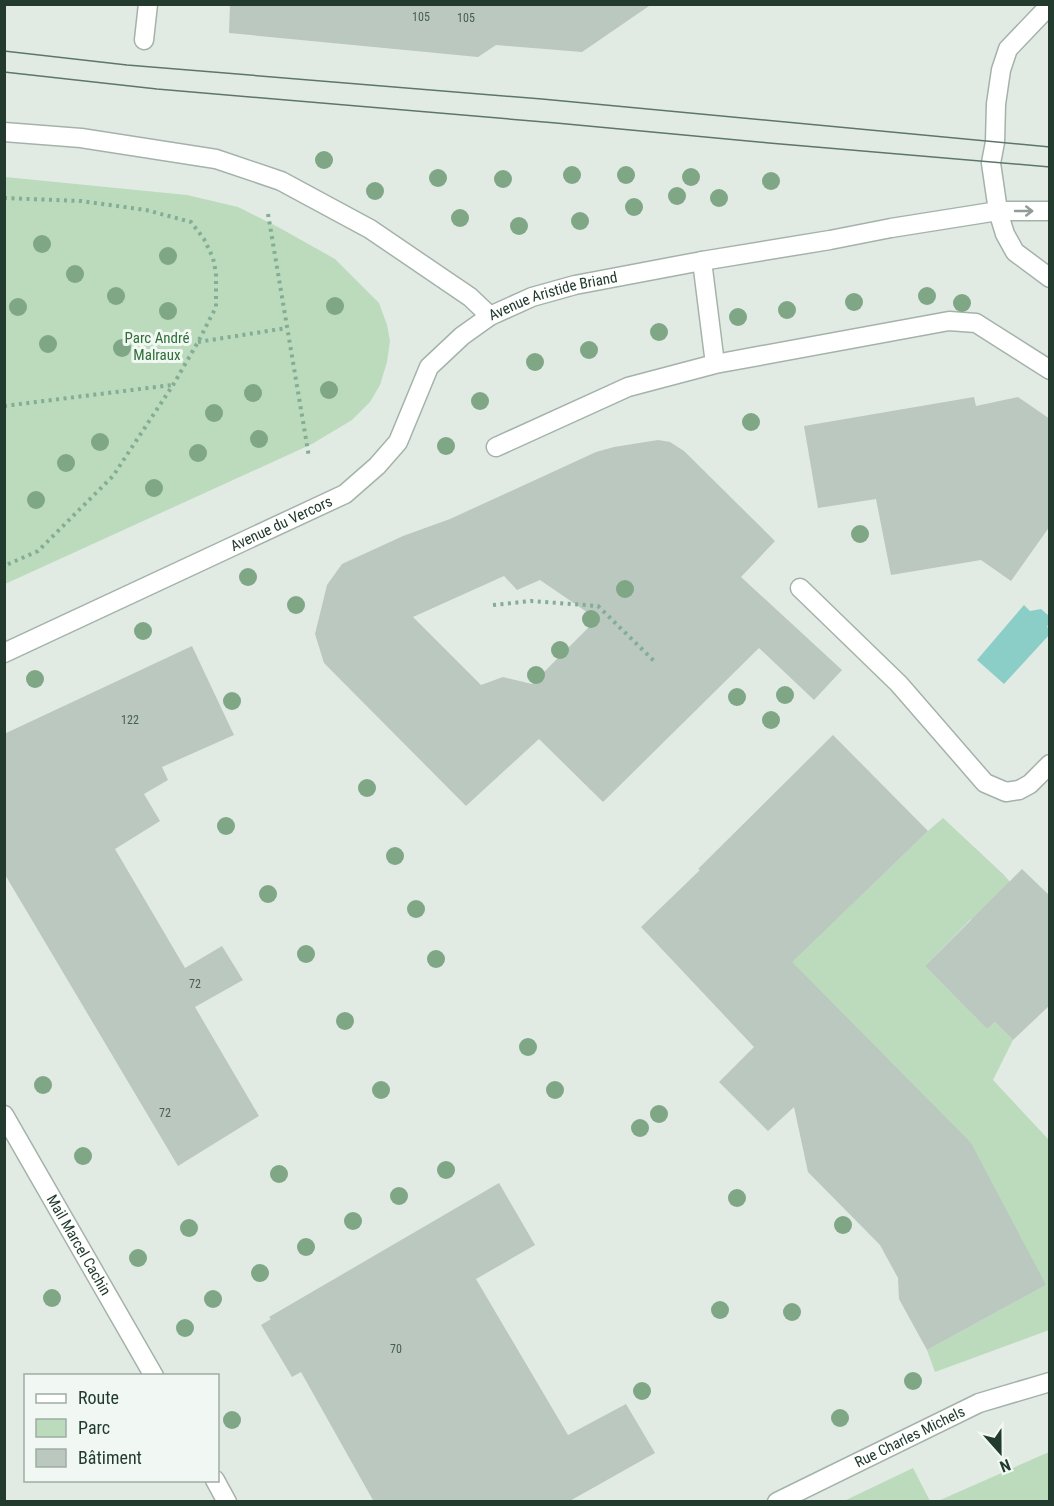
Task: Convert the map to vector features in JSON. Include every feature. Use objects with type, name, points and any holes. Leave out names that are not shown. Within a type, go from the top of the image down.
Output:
[{"type":"street","points":[[144,40],[148,4]]},
{"type":"street","points":[[1050,4],[1008,49],[1001,70],[991,163],[998,211],[1005,234],[1015,252],[1050,278]]},
{"type":"street","name":"Avenue Aristide Briand","points":[[4,132],[81,138],[216,159],[281,181],[370,229],[470,297],[490,316],[532,297],[575,285],[702,261],[998,211],[1050,211]]},
{"type":"street","points":[[702,261],[715,364]]},
{"type":"street","name":"Avenue du Vercors","points":[[4,653],[345,494],[376,466],[398,441],[429,367],[462,336],[490,316]]},
{"type":"street","points":[[495,447],[628,387],[715,364],[949,321],[976,323],[1050,370]]},
{"type":"street","points":[[800,588],[899,684],[985,783],[1006,792],[1019,790],[1030,784],[1050,764]]},
{"type":"street","name":"Mail Marcel Cachin","points":[[4,1115],[153,1374]]},
{"type":"street","name":"Rue Charles Michels","points":[[777,1502],[979,1404],[1050,1382]]},
{"type":"street","points":[[216,1482],[228,1502]]},
{"type":"path","points":[[4,198],[81,201],[146,210],[191,222],[204,239],[213,258],[216,273],[216,307],[173,385],[113,476],[38,551],[4,566]]},
{"type":"path","points":[[267,210],[309,457]]},
{"type":"path","points":[[198,342],[287,328]]},
{"type":"path","points":[[4,406],[173,385]]},
{"type":"path","points":[[493,605],[531,601],[598,606],[655,662]]},
{"type":"green space","name":"Parc André Malraux","points":[[5,177],[187,195],[238,207],[278,227],[335,259],[379,303],[390,341],[380,385],[370,402],[352,420],[312,444],[5,584]]},
{"type":"green space","points":[[943,818],[1003,874],[1049,926],[1035,982],[971,919],[925,966],[987,1029],[995,1022],[1013,1040],[993,1080],[1049,1140],[1049,1330],[935,1372],[927,1350],[1046,1285],[773,945],[833,922]]},
{"type":"green space","points":[[1049,1452],[1049,1501],[938,1501]]},
{"type":"green space","points":[[913,1468],[930,1501],[844,1501]]},
{"type":"water","points":[[1024,605],[1030,611],[1041,609],[1048,615],[1049,635],[1004,684],[977,660]]},
{"type":"building","points":[[230,4],[652,4],[582,52],[496,45],[478,57],[229,33]]},
{"type":"building","points":[[974,397],[976,406],[1018,397],[1050,419],[1050,526],[1011,581],[981,560],[891,575],[876,499],[818,508],[804,426]]},
{"type":"building","points":[[658,440],[670,442],[684,451],[775,541],[741,577],[842,670],[814,700],[759,648],[603,802],[539,739],[466,806],[324,663],[315,634],[327,585],[342,564],[403,536],[450,519],[596,452]],"holes":[[[504,576],[517,590],[540,580],[597,619],[532,684],[503,677],[481,685],[413,617]]]},
{"type":"building","points":[[192,646],[234,735],[162,767],[168,780],[144,794],[160,821],[115,849],[185,968],[222,946],[243,980],[195,1007],[259,1116],[178,1166],[4,873],[4,734]]},
{"type":"building","points":[[833,735],[928,831],[792,962],[971,1143],[1046,1285],[927,1350],[899,1299],[898,1278],[880,1245],[808,1172],[794,1107],[768,1131],[719,1082],[754,1047],[641,927]]},
{"type":"building","points":[[1022,869],[1050,896],[1050,1005],[1013,1040],[995,1022],[987,1029],[925,966]]},
{"type":"building","points":[[499,1183],[535,1245],[476,1279],[568,1435],[626,1404],[655,1453],[568,1502],[374,1502],[301,1372],[292,1377],[261,1325],[271,1319],[269,1317]]},
{"type":"tram line","points":[[4,51],[127,65],[542,99],[1050,147]]},
{"type":"tram line","points":[[4,72],[157,89],[1050,167]]}]
